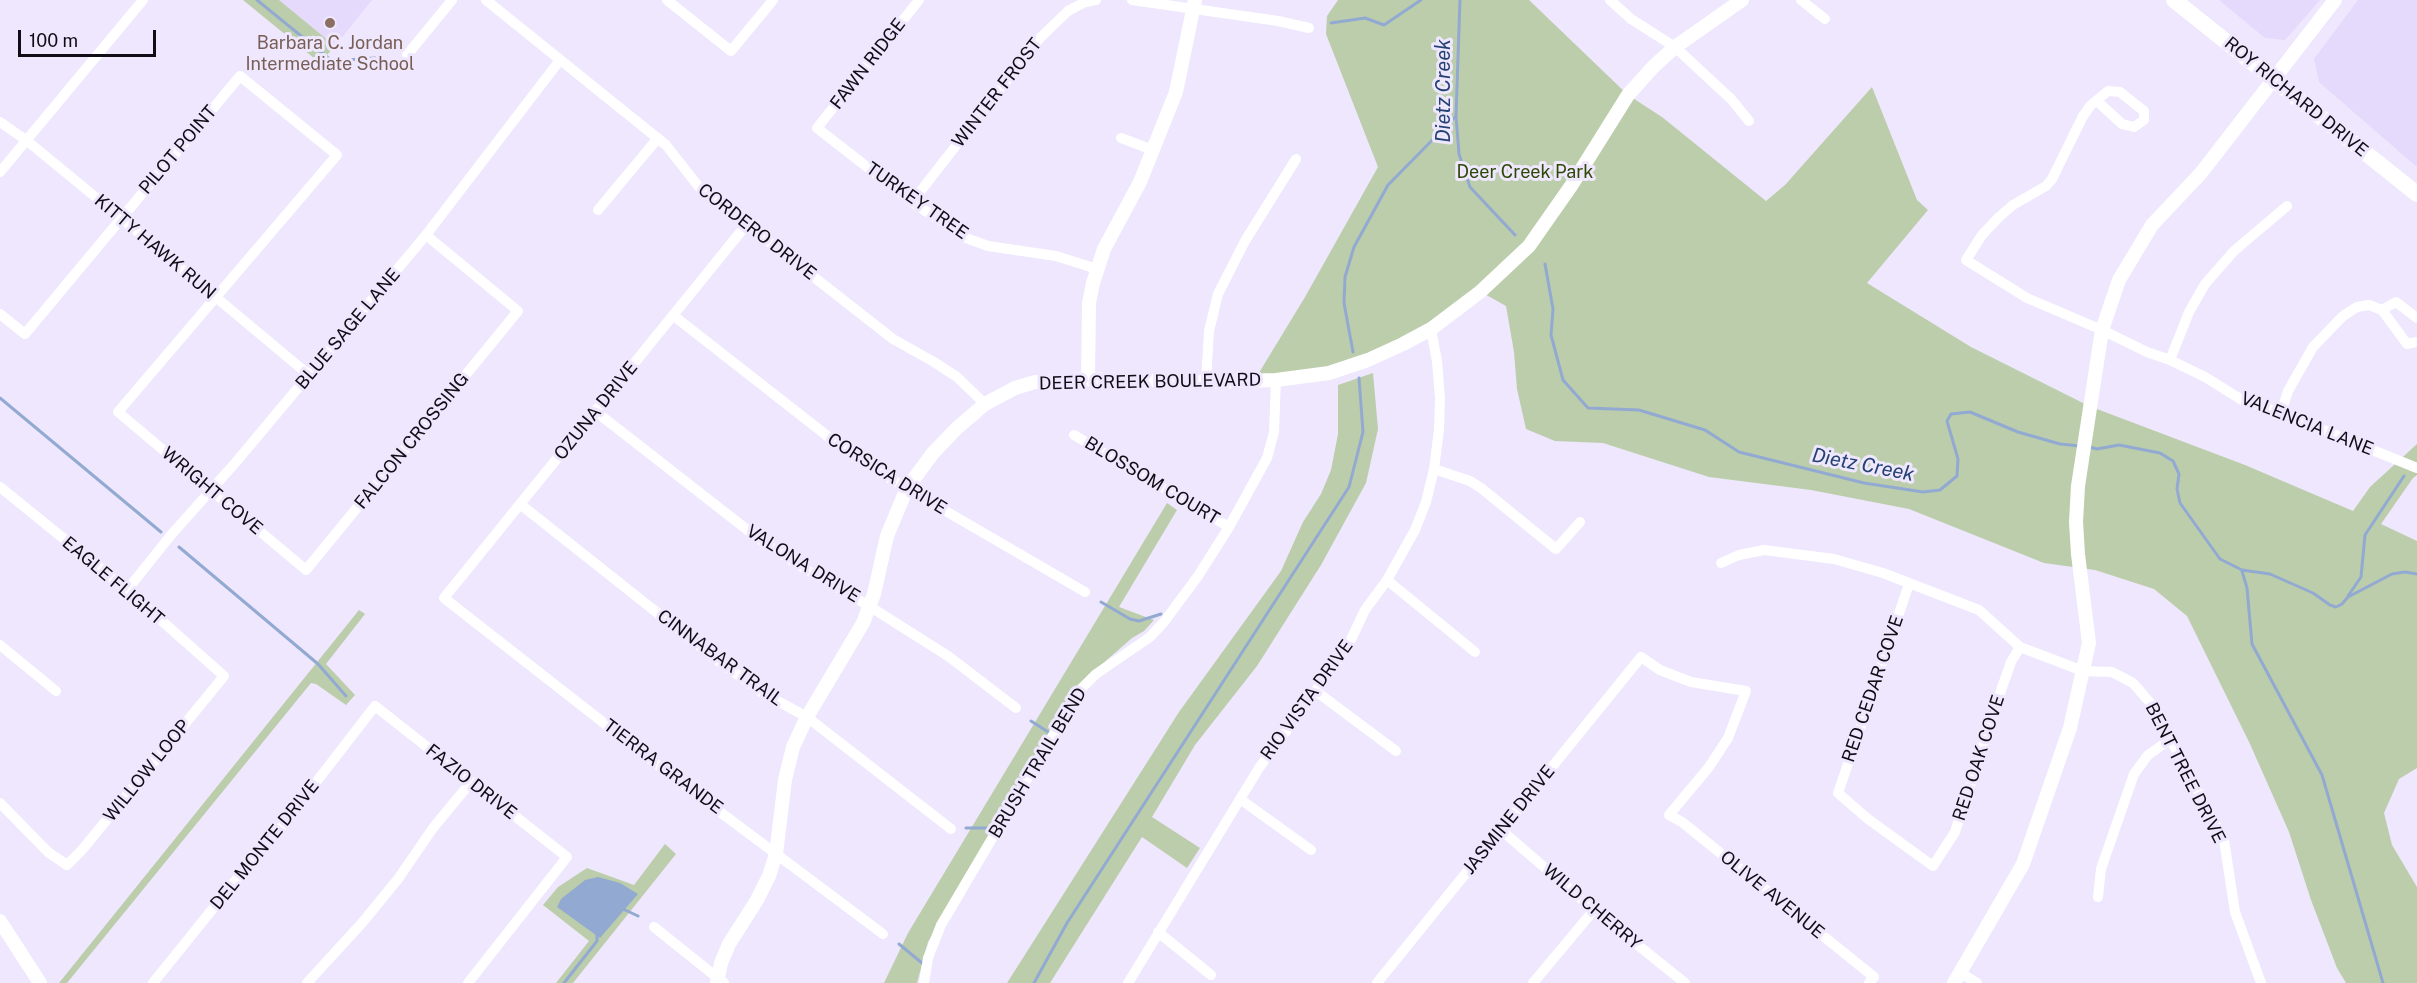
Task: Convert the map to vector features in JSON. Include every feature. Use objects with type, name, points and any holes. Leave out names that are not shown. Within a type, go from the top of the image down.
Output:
[{"type":"main road","name":"ROY RICHARD DRIVE","points":[[2174,0],[2417,194]]},
{"type":"street","points":[[0,172],[143,0]]},
{"type":"street","points":[[407,55],[452,0]]},
{"type":"street","name":"CORDERO DRIVE","points":[[486,0],[666,145],[699,187],[892,339],[957,377],[985,404]]},
{"type":"street","points":[[667,0],[731,51],[772,0]]},
{"type":"street","name":"FAWN RIDGE","points":[[817,128],[919,0]]},
{"type":"street","name":"WINTER FROST","points":[[912,202],[1040,38],[1068,11],[1083,3],[1096,0]]},
{"type":"street","points":[[1132,0],[1194,5],[1309,28]]},
{"type":"street","points":[[1610,0],[1631,20],[1676,47],[1731,99],[1749,120]]},
{"type":"street","name":"DEER CREEK BOULEVARD","points":[[719,981],[729,944],[757,900],[769,876],[776,854],[787,771],[793,747],[807,717],[862,623],[874,594],[886,536],[907,488],[933,453],[957,428],[985,404],[1015,388],[1035,382],[1088,379],[1206,382],[1275,380],[1329,373],[1384,353],[1431,329],[1489,285],[1529,246],[1565,195],[1628,95],[1653,67],[1676,47],[1742,0]]},
{"type":"street","points":[[1801,0],[1825,19]]},
{"type":"street","points":[[1977,983],[1957,978],[2023,864],[2070,728],[2089,643],[2076,522],[2079,480],[2102,330],[2120,280],[2152,225],[2201,173],[2335,0]]},
{"type":"street","points":[[1088,379],[1089,303],[1097,269],[1104,249],[1140,182],[1176,92],[1194,5]]},
{"type":"street","name":"BLUE SAGE LANE","points":[[127,590],[426,235],[560,60]]},
{"type":"street","name":"PILOT POINT","points":[[0,314],[25,334],[240,76],[337,155],[214,297]]},
{"type":"street","name":"VALENCIA LANE","points":[[2097,101],[2083,116],[2052,179],[2046,186],[2013,205],[1999,217],[1982,235],[1966,260],[2027,298],[2147,352],[2170,360],[2205,377],[2242,400],[2281,412],[2417,468]]},
{"type":"street","name":"KITTY HAWK RUN","points":[[0,122],[26,140],[309,375]]},
{"type":"street","name":"TURKEY TREE","points":[[817,128],[953,231],[988,246],[1056,256],[1097,269]]},
{"type":"street","points":[[598,210],[658,138]]},
{"type":"street","points":[[1121,138],[1153,150]]},
{"type":"street","points":[[1206,382],[1209,331],[1218,294],[1245,241],[1296,159]]},
{"type":"street","points":[[2170,360],[2189,312],[2205,284],[2234,251],[2287,206]]},
{"type":"street","name":"OZUNA DRIVE","points":[[444,598],[747,224]]},
{"type":"street","name":"FALCON CROSSING","points":[[306,570],[518,312],[426,235]]},
{"type":"street","name":"WRIGHT COVE","points":[[214,297],[118,412],[306,570]]},
{"type":"street","points":[[2382,310],[2396,302],[2417,318]]},
{"type":"street","points":[[2281,412],[2298,372],[2313,347],[2343,316],[2357,307],[2369,305],[2382,310],[2407,344],[2417,342]]},
{"type":"street","name":"CORSICA DRIVE","points":[[674,316],[858,460],[1085,592]]},
{"type":"street","name":"RIO VISTA DRIVE","points":[[1128,983],[1259,768],[1317,692],[1347,648],[1365,610],[1387,580],[1415,530],[1426,502],[1434,469],[1439,430],[1440,398],[1437,361],[1431,329]]},
{"type":"street","name":"BRUSH TRAIL BEND","points":[[924,983],[928,958],[940,926],[1079,691],[1095,674],[1150,637],[1164,622],[1198,576],[1229,526],[1267,458],[1274,432],[1275,380]]},
{"type":"street","name":"VALONA DRIVE","points":[[595,411],[759,539],[795,564],[869,606],[948,656],[1016,708]]},
{"type":"street","name":"BLOSSOM COURT","points":[[1074,435],[1229,526]]},
{"type":"street","points":[[1434,469],[1481,488],[1556,549],[1580,522]]},
{"type":"street","name":"EAGLE FLIGHT","points":[[0,488],[127,590],[224,676]]},
{"type":"street","name":"CINNABAR TRAIL","points":[[520,504],[713,657],[761,692],[807,717],[951,829]]},
{"type":"street","name":"BENT TREE DRIVE","points":[[1721,562],[1750,552],[1782,552],[1834,559],[1883,573],[1979,610],[2020,647],[2083,671],[2112,672],[2133,683],[2152,705],[2224,840],[2235,912],[2261,983]]},
{"type":"street","points":[[1387,580],[1475,651]]},
{"type":"street","name":"RED CEDAR COVE","points":[[1909,584],[1838,793],[1886,833],[1933,866]]},
{"type":"street","name":"TIERRA GRANDE","points":[[444,598],[664,770],[884,934]]},
{"type":"street","points":[[0,645],[56,692]]},
{"type":"street","name":"RED OAK COVE","points":[[1933,866],[1954,832],[2011,662],[2020,647]]},
{"type":"street","name":"JASMINE DRIVE","points":[[1377,983],[1641,657],[1660,670],[1691,682],[1746,690],[1728,738],[1709,767],[1669,814]]},
{"type":"street","name":"WILLOW LOOP","points":[[0,803],[48,852],[67,865],[82,850],[224,676]]},
{"type":"street","points":[[1317,692],[1396,751]]},
{"type":"street","name":"FAZIO DRIVE","points":[[375,706],[567,856],[468,983]]},
{"type":"street","name":"DEL MONTE DRIVE","points":[[153,983],[283,825],[375,706]]},
{"type":"street","points":[[2098,897],[2101,869],[2134,774],[2148,755],[2171,739]]},
{"type":"street","points":[[307,983],[391,888],[433,828],[471,782]]},
{"type":"street","points":[[1240,799],[1311,850]]},
{"type":"street","name":"OLIVE AVENUE","points":[[1669,814],[1682,822],[1872,980]]},
{"type":"street","name":"WILD CHERRY","points":[[1501,830],[1594,910],[1685,983]]},
{"type":"street","points":[[1533,983],[1594,910]]},
{"type":"street","points":[[0,921],[35,981]]},
{"type":"street","points":[[654,927],[719,981]]},
{"type":"street","points":[[1158,932],[1211,975]]},
{"type":"shaded area","name":"Barbara C. Jordan Intermediate School","points":[[279,0],[372,0],[335,46]]},
{"type":"shaded area","points":[[2219,0],[2320,0],[2285,40],[2265,38]]},
{"type":"shaded area","points":[[2358,0],[2417,0],[2417,167],[2319,82],[2314,59]]},
{"type":"green space","points":[[243,0],[279,0],[335,46],[320,63]]},
{"type":"green space","name":"Deer Creek Park","points":[[1338,0],[1529,0],[1628,95],[1662,117],[1766,201],[1785,185],[1872,87],[1917,200],[1928,210],[1867,283],[1971,347],[2089,406],[2245,465],[2353,511],[2370,487],[2417,444],[2417,475],[2381,524],[2417,541],[2417,768],[2399,779],[2384,813],[2392,845],[2417,887],[2417,983],[2346,983],[2337,968],[2311,900],[2289,832],[2250,744],[2187,616],[2154,589],[2095,570],[2044,563],[1909,509],[1811,490],[1709,477],[1603,443],[1555,441],[1526,429],[1517,389],[1514,352],[1506,306],[1481,292],[1368,360],[1254,381],[1305,297],[1378,167],[1326,34],[1327,16]]},
{"type":"green space","points":[[1373,373],[1378,429],[1366,483],[1321,565],[1257,666],[1195,745],[1152,817],[1200,848],[1187,868],[1142,837],[1050,983],[1007,983],[1179,712],[1281,571],[1303,522],[1321,494],[1331,470],[1338,434],[1338,385]]},
{"type":"green space","points":[[1167,503],[1177,510],[1119,607],[1154,620],[1144,631],[1132,638],[1077,686],[928,942],[917,983],[884,983],[908,933]]},
{"type":"green space","points":[[359,610],[365,614],[326,664],[355,695],[346,705],[316,684],[311,683],[67,983],[59,983]]},
{"type":"green space","points":[[665,844],[676,854],[573,983],[556,983],[589,941],[543,905],[558,887],[587,868],[634,885]]},
{"type":"water","points":[[598,877],[620,883],[638,894],[600,938],[557,907],[561,899],[585,880]]},
{"type":"waterway","points":[[257,0],[332,61],[375,58]]},
{"type":"waterway","points":[[1331,23],[1365,18],[1384,25],[1421,0]]},
{"type":"waterway","name":"Dietz Creek","points":[[1460,0],[1456,116],[1459,154],[1470,187],[1515,235]]},
{"type":"waterway","points":[[1353,352],[1344,303],[1345,277],[1354,247],[1388,185],[1456,116]]},
{"type":"waterway","name":"Dietz Creek","points":[[1545,264],[1553,309],[1551,335],[1563,380],[1588,408],[1639,410],[1705,430],[1739,452],[1864,483],[1923,492],[1940,490],[1957,476],[1958,459],[1947,421],[1951,414],[1970,412],[2018,432],[2060,444],[2080,446]]},
{"type":"waterway","points":[[1034,983],[1067,923],[1349,487],[1363,432],[1359,378]]},
{"type":"waterway","points":[[0,398],[161,532]]},
{"type":"waterway","name":"Dietz Creek","points":[[2089,447],[2097,449],[2119,445],[2160,453],[2173,461],[2179,474],[2177,489],[2180,503],[2220,559],[2242,570],[2270,574],[2313,593],[2330,605],[2336,607],[2348,597],[2392,574],[2405,572],[2417,574]]},
{"type":"waterway","points":[[2348,596],[2361,577],[2365,535],[2404,476]]},
{"type":"waterway","points":[[179,547],[318,664],[346,696]]},
{"type":"waterway","points":[[2242,571],[2247,588],[2252,644],[2322,775],[2383,983]]},
{"type":"waterway","points":[[1101,602],[1130,619],[1139,621],[1161,614]]},
{"type":"waterway","points":[[1031,721],[1048,732]]},
{"type":"waterway","points":[[966,828],[991,828]]},
{"type":"waterway","points":[[623,909],[638,916]]},
{"type":"waterway","points":[[564,983],[597,941],[597,933]]},
{"type":"waterway","points":[[899,944],[922,963]]},
{"type":"place","name":"Barbara C. Jordan Intermediate School","points":[[330,23]]}]
